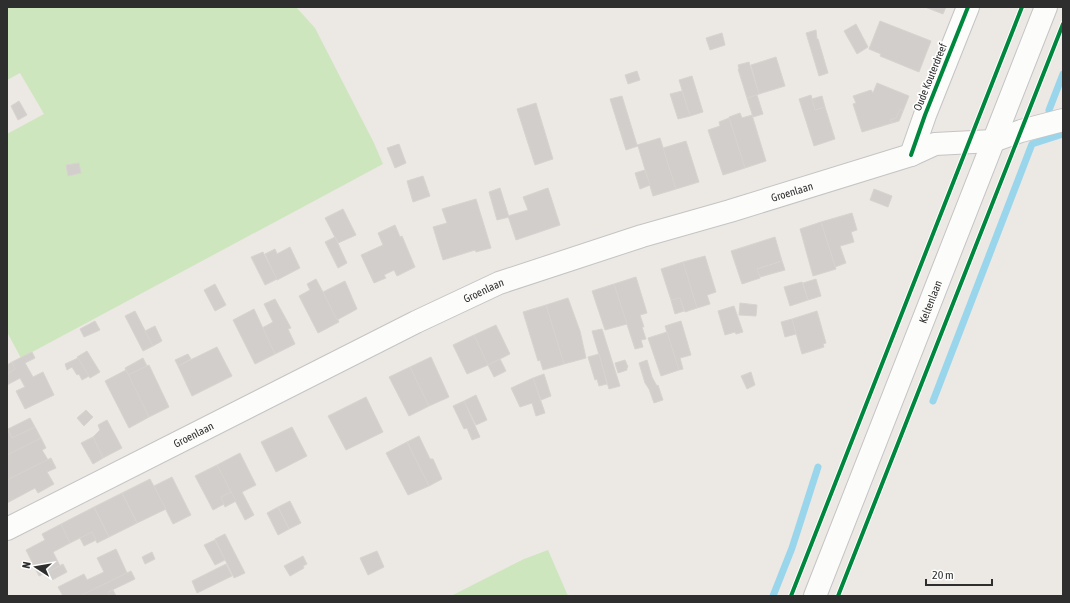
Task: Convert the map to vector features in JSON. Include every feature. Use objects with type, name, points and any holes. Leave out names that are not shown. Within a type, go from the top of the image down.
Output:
[{"type":"street","name":"Oude Kouterdreef","points":[[911,155],[924,115],[968,7]]},
{"type":"street","name":"Keltenlaan","points":[[814,596],[1046,7]]},
{"type":"street","name":"Groenlaan","points":[[7,529],[409,325],[499,283],[642,236],[730,211],[911,155],[935,144],[993,141],[1021,131],[1063,120]]},
{"type":"green space","points":[[7,7],[296,7],[315,28],[374,143],[383,164],[21,358],[7,332],[7,134],[44,114],[20,73],[7,80]]},
{"type":"green space","points":[[548,550],[568,596],[451,596],[524,559]]},
{"type":"building","points":[[925,7],[946,7],[943,14]]},
{"type":"building","points":[[880,21],[931,41],[919,72],[880,56],[881,54],[869,49]]},
{"type":"building","points":[[856,24],[868,47],[857,54],[844,31]]},
{"type":"building","points":[[816,30],[817,39],[828,73],[819,76],[806,33]]},
{"type":"building","points":[[722,33],[725,45],[710,50],[706,38]]},
{"type":"building","points":[[776,57],[785,86],[759,94],[751,65]]},
{"type":"building","points":[[749,62],[759,94],[747,98],[738,65]]},
{"type":"building","points":[[637,71],[640,80],[628,84],[625,75]]},
{"type":"building","points":[[692,76],[703,112],[690,116],[679,80]]},
{"type":"building","points":[[877,83],[909,96],[903,111],[900,109],[896,118],[890,120],[892,123],[862,132],[853,104],[856,103],[853,96],[871,90],[873,93]]},
{"type":"building","points":[[682,91],[690,116],[678,119],[670,94]]},
{"type":"building","points":[[757,95],[763,114],[753,117],[747,98]]},
{"type":"building","points":[[811,95],[815,110],[825,107],[835,139],[814,146],[799,99]]},
{"type":"building","points":[[622,96],[637,145],[660,138],[676,189],[653,196],[638,146],[626,150],[610,99]]},
{"type":"building","points":[[822,96],[825,107],[815,110],[812,99]]},
{"type":"building","points":[[19,101],[27,115],[18,120],[11,106]]},
{"type":"building","points":[[536,103],[553,159],[535,165],[517,109]]},
{"type":"building","points":[[900,109],[903,111],[899,121],[892,123],[890,120],[896,118]]},
{"type":"building","points":[[740,113],[742,118],[752,115],[766,161],[745,168],[729,117]]},
{"type":"building","points":[[729,118],[745,168],[723,175],[708,130],[720,126],[719,122]]},
{"type":"building","points":[[686,141],[699,182],[676,189],[663,148]]},
{"type":"building","points":[[399,144],[406,163],[395,168],[387,148]]},
{"type":"building","points":[[79,163],[81,173],[68,176],[66,165]]},
{"type":"building","points":[[645,170],[650,185],[640,189],[635,173]]},
{"type":"building","points":[[423,176],[430,196],[413,202],[407,181]]},
{"type":"building","points":[[500,188],[509,217],[497,220],[489,192]]},
{"type":"building","points":[[548,188],[560,225],[516,240],[508,216],[528,210],[523,197]]},
{"type":"building","points":[[874,189],[892,196],[888,207],[870,200]]},
{"type":"building","points":[[476,199],[491,248],[476,252],[475,250],[443,260],[433,227],[447,223],[442,209]]},
{"type":"building","points":[[343,209],[356,235],[338,243],[325,218]]},
{"type":"building","points":[[852,213],[857,230],[851,232],[854,242],[840,246],[846,263],[835,267],[821,222]]},
{"type":"building","points":[[821,222],[836,269],[813,276],[800,229]]},
{"type":"building","points":[[395,225],[400,237],[402,236],[415,267],[397,276],[394,270],[384,275],[386,278],[374,283],[361,255],[383,245],[378,233]]},
{"type":"building","points":[[335,237],[347,263],[338,268],[325,242]]},
{"type":"building","points":[[775,237],[782,261],[757,269],[760,278],[742,284],[731,251]]},
{"type":"building","points":[[290,247],[300,268],[277,280],[265,254],[275,249],[277,254]]},
{"type":"building","points":[[263,252],[277,279],[265,285],[251,257]]},
{"type":"building","points":[[705,256],[716,292],[707,295],[710,304],[697,308],[683,262]]},
{"type":"building","points":[[782,261],[785,270],[760,277],[757,269]]},
{"type":"building","points":[[683,262],[697,308],[685,312],[680,298],[671,300],[661,269]]},
{"type":"building","points":[[636,277],[647,313],[640,315],[646,339],[641,340],[643,347],[635,349],[614,284]]},
{"type":"building","points":[[316,279],[339,322],[318,333],[299,296],[310,290],[307,284]]},
{"type":"building","points":[[816,279],[821,296],[808,300],[803,283]]},
{"type":"building","points":[[345,281],[357,309],[337,320],[323,292]]},
{"type":"building","points":[[802,282],[808,300],[790,306],[784,287]]},
{"type":"building","points":[[215,284],[226,305],[215,311],[204,290]]},
{"type":"building","points":[[614,284],[627,324],[605,330],[592,291]]},
{"type":"building","points":[[568,298],[580,331],[586,358],[564,364],[546,305]]},
{"type":"building","points":[[680,298],[684,311],[675,314],[671,300]]},
{"type":"building","points":[[275,299],[291,328],[288,329],[295,344],[275,354],[262,328],[273,322],[264,304]]},
{"type":"building","points":[[740,303],[757,305],[756,316],[739,315]]},
{"type":"building","points":[[546,305],[564,364],[543,370],[540,360],[538,361],[523,312]]},
{"type":"building","points":[[734,306],[743,332],[736,334],[735,332],[725,335],[718,311]]},
{"type":"building","points":[[254,309],[275,354],[255,364],[233,320]]},
{"type":"building","points":[[135,311],[153,346],[143,351],[125,316]]},
{"type":"building","points":[[817,311],[826,343],[823,344],[824,347],[802,354],[792,319]]},
{"type":"building","points":[[792,319],[796,334],[785,337],[781,322]]},
{"type":"building","points":[[95,321],[100,330],[84,337],[80,329]]},
{"type":"building","points":[[681,321],[691,355],[680,358],[683,369],[679,370],[665,326]]},
{"type":"building","points":[[496,325],[510,354],[488,365],[474,335]]},
{"type":"building","points":[[155,326],[162,341],[153,346],[145,331]]},
{"type":"building","points":[[602,329],[620,386],[609,389],[592,331]]},
{"type":"building","points":[[667,332],[679,370],[661,376],[648,338]]},
{"type":"building","points":[[474,335],[488,365],[467,374],[453,345]]},
{"type":"building","points":[[217,347],[232,376],[192,396],[178,366]]},
{"type":"building","points":[[87,351],[100,372],[90,378],[77,357]]},
{"type":"building","points":[[32,352],[35,358],[25,363],[33,377],[43,372],[54,395],[25,409],[16,391],[25,387],[20,378],[7,385],[7,374],[15,369],[12,362]]},
{"type":"building","points":[[188,354],[191,359],[178,366],[175,360]]},
{"type":"building","points":[[599,354],[607,384],[599,386],[597,379],[595,380],[588,357]]},
{"type":"building","points":[[431,357],[449,397],[429,406],[410,367]]},
{"type":"building","points":[[78,358],[89,376],[82,380],[79,374],[77,375],[72,367],[67,370],[65,364]]},
{"type":"building","points":[[143,358],[147,366],[128,375],[125,368]]},
{"type":"building","points":[[500,359],[506,371],[494,377],[488,365]]},
{"type":"building","points":[[625,360],[628,367],[627,370],[618,373],[615,363]]},
{"type":"building","points":[[647,360],[652,377],[657,386],[658,385],[663,400],[654,403],[645,383],[639,363]]},
{"type":"building","points":[[12,362],[15,369],[7,374],[7,365]]},
{"type":"building","points":[[149,365],[169,407],[149,417],[128,375]]},
{"type":"building","points":[[410,367],[429,406],[409,416],[389,377]]},
{"type":"building","points":[[126,370],[149,417],[129,428],[105,381]]},
{"type":"building","points":[[751,372],[755,385],[747,389],[741,376]]},
{"type":"building","points":[[544,374],[551,396],[541,400],[533,378]]},
{"type":"building","points":[[533,378],[545,413],[536,416],[532,403],[520,407],[511,388]]},
{"type":"building","points":[[476,395],[487,420],[476,425],[464,401]]},
{"type":"building","points":[[366,397],[383,432],[346,450],[328,416]]},
{"type":"building","points":[[464,401],[480,437],[472,440],[467,428],[464,429],[453,406]]},
{"type":"building","points":[[86,410],[93,417],[84,426],[77,418]]},
{"type":"building","points":[[30,418],[35,427],[12,438],[8,429]]},
{"type":"building","points":[[107,420],[122,448],[103,458],[93,437],[100,430],[98,425]]},
{"type":"building","points":[[35,427],[41,438],[7,455],[7,431],[12,438]]},
{"type":"building","points":[[292,427],[307,456],[276,472],[261,442]]},
{"type":"building","points":[[419,436],[430,459],[433,459],[442,479],[429,486],[407,442]]},
{"type":"building","points":[[93,437],[103,458],[93,464],[81,443]]},
{"type":"building","points":[[41,438],[46,448],[42,450],[48,460],[7,480],[7,455]]},
{"type":"building","points":[[407,442],[429,486],[408,495],[386,453]]},
{"type":"building","points":[[240,453],[256,485],[242,492],[254,515],[245,520],[217,465]]},
{"type":"building","points":[[51,458],[56,468],[47,472],[54,484],[38,493],[35,488],[7,503],[7,480]]},
{"type":"building","points":[[217,465],[231,492],[221,497],[224,504],[213,510],[195,476]]},
{"type":"building","points":[[172,477],[191,515],[173,524],[154,486]]},
{"type":"building","points":[[150,479],[166,509],[137,523],[122,493]]},
{"type":"building","points":[[231,492],[236,501],[225,507],[221,497]]},
{"type":"building","points":[[122,493],[137,523],[109,537],[94,507]]},
{"type":"building","points":[[290,501],[301,523],[289,529],[278,507]]},
{"type":"building","points":[[94,507],[109,537],[97,543],[92,532],[70,543],[61,524]]},
{"type":"building","points":[[278,507],[289,529],[278,535],[267,513]]},
{"type":"building","points":[[61,524],[70,543],[53,552],[60,566],[39,576],[26,550],[45,540],[42,534]]},
{"type":"building","points":[[92,532],[96,540],[84,546],[80,538]]},
{"type":"building","points":[[225,534],[245,573],[234,578],[215,539]]},
{"type":"building","points":[[215,540],[225,560],[215,565],[204,545]]},
{"type":"building","points":[[116,549],[127,573],[80,596],[63,596],[58,587],[84,574],[87,580],[104,572],[97,558]]},
{"type":"building","points":[[377,551],[384,567],[368,575],[360,558]]},
{"type":"building","points":[[152,552],[155,559],[145,564],[142,557]]},
{"type":"building","points":[[303,556],[307,564],[303,566],[304,568],[290,576],[284,566]]},
{"type":"building","points":[[63,564],[67,572],[52,580],[48,572]]},
{"type":"building","points":[[226,564],[232,576],[197,593],[192,581]]},
{"type":"building","points":[[131,571],[135,579],[108,592],[110,596],[80,596]]},
{"type":"building","points":[[113,590],[116,596],[110,596],[108,592]]},
{"type":"waterway","points":[[1049,110],[1063,74]]},
{"type":"waterway","points":[[933,401],[1032,144],[1063,134]]},
{"type":"waterway","points":[[773,596],[792,548],[818,467]]},
{"type":"cycle path","points":[[911,155],[925,115],[968,7]]},
{"type":"cycle path","points":[[791,596],[1022,7]]},
{"type":"cycle path","points":[[838,596],[1063,24]]}]
